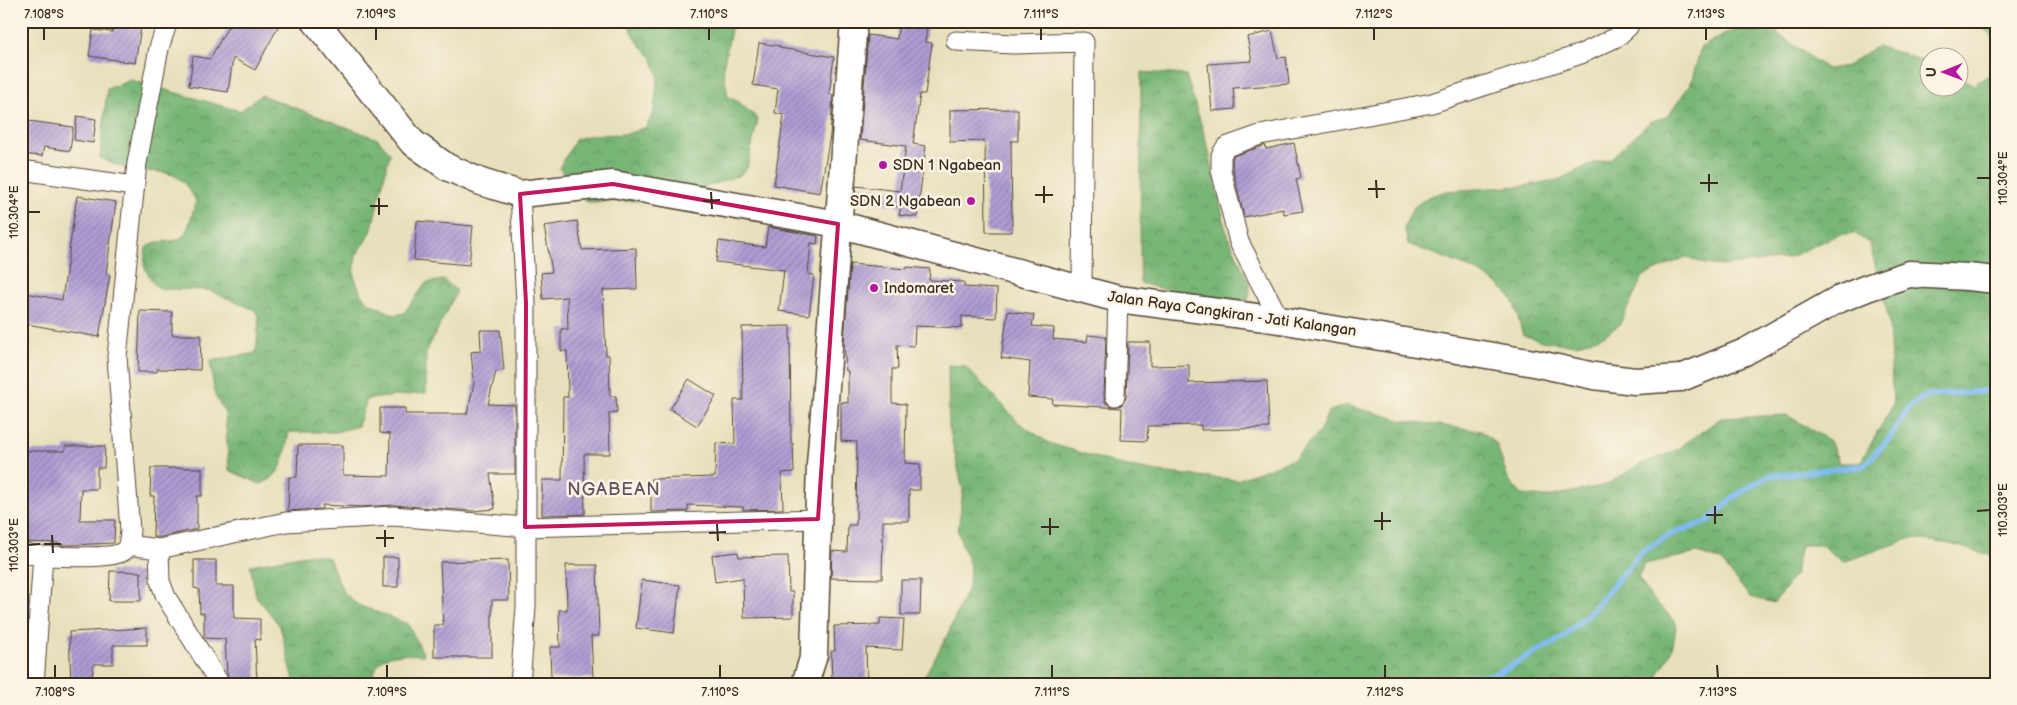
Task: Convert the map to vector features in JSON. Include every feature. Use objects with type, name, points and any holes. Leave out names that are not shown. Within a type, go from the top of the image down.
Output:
[{"type":"street","points":[[21,554],[91,557],[119,554],[128,546],[130,532],[117,357],[137,163],[159,48],[168,21]]},
{"type":"street","name":"Jalan Raya Cangkiran - Jati Kalangan","points":[[315,21],[412,142],[447,166],[482,182],[520,194],[613,184],[838,224],[1118,299],[1280,320],[1534,363],[1594,376],[1635,381],[1681,378],[1745,352],[1835,301],[1909,274],[1968,276],[1996,280]]},
{"type":"street","points":[[804,684],[814,655],[820,465],[854,21]]},
{"type":"street","points":[[1280,320],[1239,242],[1220,170],[1221,155],[1226,147],[1260,135],[1432,103],[1581,54],[1617,37],[1628,27],[1631,21]]},
{"type":"street","points":[[956,41],[1013,44],[1084,42],[1082,290]]},
{"type":"street","points":[[21,170],[134,186]]},
{"type":"street","points":[[520,194],[526,303],[526,607],[520,684]]},
{"type":"street","points":[[1115,396],[1118,299]]},
{"type":"street","points":[[128,546],[159,549],[286,522],[393,516],[525,527],[818,519]]},
{"type":"street","points":[[159,549],[160,582],[166,597],[220,684]]},
{"type":"street","points":[[34,684],[43,556]]},
{"type":"highlighted area","points":[[613,184],[838,224],[818,519],[525,527],[526,303],[520,194]]},
{"type":"green space","points":[[626,21],[733,21],[723,67],[728,97],[736,100],[758,119],[747,168],[740,175],[668,200],[587,202],[559,168],[576,139],[592,135],[627,134],[646,127],[654,111],[658,75],[652,58],[639,44]]},
{"type":"green space","points":[[1975,21],[1996,21],[1996,554],[1990,555],[1950,544],[1912,538],[1843,562],[1822,545],[1801,545],[1795,574],[1774,603],[1750,597],[1720,560],[1697,553],[1644,564],[1638,577],[1651,597],[1676,622],[1672,649],[1654,684],[920,684],[946,638],[969,585],[970,566],[958,532],[963,490],[949,428],[948,365],[965,366],[1018,422],[1049,443],[1124,466],[1159,472],[1237,480],[1294,459],[1320,431],[1328,412],[1346,405],[1401,420],[1481,431],[1496,443],[1508,479],[1522,495],[1548,497],[1606,485],[1639,465],[1673,452],[1721,418],[1787,415],[1830,441],[1839,463],[1860,463],[1893,405],[1889,320],[1870,244],[1854,233],[1837,235],[1788,258],[1722,266],[1704,264],[1686,257],[1643,276],[1620,324],[1605,335],[1577,345],[1542,341],[1523,335],[1513,302],[1503,289],[1479,273],[1408,244],[1404,227],[1413,208],[1428,197],[1446,191],[1524,186],[1560,179],[1593,163],[1610,159],[1650,122],[1668,116],[1691,83],[1701,47],[1739,27],[1777,33],[1827,69],[1847,66],[1877,46],[1913,57],[1920,60],[1920,98],[1970,98],[1970,83],[1974,85],[1989,75],[1993,37]]},
{"type":"green space","points":[[1141,72],[1186,75],[1208,147],[1226,231],[1248,281],[1250,291],[1248,300],[1229,302],[1203,296],[1182,294],[1140,283]]},
{"type":"green space","points":[[131,80],[240,111],[261,95],[378,139],[390,153],[371,232],[356,256],[354,276],[362,295],[369,303],[395,315],[404,313],[426,283],[444,280],[457,291],[426,352],[426,393],[367,399],[358,426],[336,432],[289,432],[279,470],[268,481],[260,484],[229,470],[225,413],[215,396],[210,361],[256,353],[259,318],[255,310],[208,290],[160,289],[153,283],[144,266],[146,248],[156,242],[175,240],[183,236],[189,225],[196,201],[189,189],[175,176],[167,173],[126,168],[100,158],[107,89]]},
{"type":"green space","points":[[312,554],[329,558],[343,592],[358,605],[408,624],[424,655],[403,654],[384,658],[376,668],[373,684],[295,684],[280,626],[256,596],[250,565]]},
{"type":"building","points":[[114,21],[142,21],[135,63],[89,56],[93,30],[112,32]]},
{"type":"building","points":[[231,21],[268,21],[278,27],[255,70],[233,58],[228,92],[189,86],[193,56],[210,59]]},
{"type":"building","points":[[899,21],[928,21],[925,42],[932,43],[925,94],[920,94],[913,144],[926,146],[917,217],[899,215],[901,207],[855,199],[856,186],[900,191],[906,146],[860,140],[868,35],[897,39]]},
{"type":"building","points":[[1272,31],[1278,58],[1286,57],[1289,84],[1233,88],[1235,109],[1212,111],[1208,64],[1252,61],[1247,37]]},
{"type":"building","points":[[759,43],[834,57],[829,94],[833,95],[830,136],[820,193],[774,185],[784,115],[775,113],[778,89],[753,85]]},
{"type":"building","points":[[1018,109],[1018,141],[1011,141],[1012,232],[986,232],[985,141],[950,142],[950,110]]},
{"type":"building","points":[[77,116],[96,119],[93,143],[74,140]]},
{"type":"building","points":[[21,120],[73,127],[70,151],[44,147],[42,156],[21,154]]},
{"type":"building","points":[[1294,143],[1301,178],[1296,179],[1303,211],[1284,214],[1283,209],[1244,217],[1232,165],[1233,156],[1265,145],[1266,149]]},
{"type":"building","points":[[77,196],[116,202],[106,274],[110,275],[99,337],[21,323],[21,292],[62,300]]},
{"type":"building","points":[[417,221],[473,226],[469,265],[414,260]]},
{"type":"building","points":[[577,221],[582,250],[636,248],[637,289],[603,290],[606,355],[609,355],[610,396],[616,396],[617,412],[609,413],[610,454],[584,454],[585,514],[542,515],[542,480],[562,480],[563,397],[568,397],[567,351],[561,351],[561,329],[568,329],[567,297],[543,299],[541,273],[552,272],[544,226]]},
{"type":"building","points":[[768,227],[818,236],[817,244],[811,243],[808,274],[814,275],[809,315],[779,311],[784,270],[716,262],[719,241],[765,247]]},
{"type":"building","points":[[850,264],[930,269],[929,280],[964,282],[964,287],[997,289],[996,318],[962,316],[962,328],[915,326],[914,346],[897,345],[898,369],[892,369],[892,403],[906,404],[905,463],[920,464],[920,490],[909,490],[909,521],[883,521],[882,579],[831,578],[832,551],[847,552],[848,525],[856,525],[857,442],[841,441],[841,402],[848,403],[848,371],[846,371],[844,342]]},
{"type":"building","points":[[140,311],[172,312],[172,335],[201,335],[200,370],[157,369],[157,372],[138,372]]},
{"type":"building","points":[[1008,311],[1034,315],[1032,326],[1054,328],[1053,339],[1087,342],[1088,335],[1106,337],[1104,396],[1105,402],[1110,406],[1120,406],[1126,397],[1128,342],[1150,342],[1150,366],[1189,365],[1189,383],[1267,381],[1269,428],[1201,430],[1201,425],[1148,426],[1147,441],[1121,440],[1122,408],[1052,404],[1053,399],[1028,397],[1030,362],[1001,358]]},
{"type":"building","points":[[790,326],[791,443],[793,443],[794,472],[782,473],[783,509],[743,510],[743,507],[688,505],[688,511],[651,512],[651,479],[715,477],[716,443],[735,444],[734,400],[743,400],[742,327]]},
{"type":"building","points":[[480,330],[500,330],[504,370],[496,371],[488,404],[515,405],[515,474],[490,474],[495,509],[473,511],[394,505],[361,507],[322,505],[322,509],[288,511],[289,477],[297,477],[298,445],[343,445],[343,475],[389,476],[390,434],[380,433],[380,408],[405,408],[405,414],[467,414],[474,383],[471,352],[481,351]]},
{"type":"building","points":[[689,379],[716,396],[697,426],[670,409]]},
{"type":"building","points":[[65,446],[105,446],[104,468],[97,468],[97,489],[81,489],[80,520],[115,520],[114,543],[59,545],[59,543],[21,542],[21,451],[65,451]]},
{"type":"building","points":[[151,468],[202,468],[202,496],[197,496],[197,529],[153,537],[154,496],[150,496]]},
{"type":"building","points":[[738,552],[739,557],[788,556],[789,592],[793,592],[793,617],[744,618],[743,578],[715,582],[712,555]]},
{"type":"building","points":[[383,557],[398,557],[398,587],[383,587]]},
{"type":"building","points":[[194,560],[216,560],[216,586],[234,586],[234,618],[260,619],[260,640],[255,639],[257,684],[231,684],[227,673],[225,639],[204,638],[204,613],[200,613],[199,589],[194,588]]},
{"type":"building","points":[[508,560],[509,600],[492,600],[492,657],[434,657],[434,625],[443,625],[440,562]]},
{"type":"building","points":[[566,565],[597,565],[599,636],[591,636],[593,678],[551,679],[550,647],[560,647],[559,610],[567,610]]},
{"type":"building","points":[[110,571],[141,572],[141,601],[109,601]]},
{"type":"building","points":[[642,580],[680,585],[674,633],[636,628]]},
{"type":"building","points":[[901,580],[921,580],[920,615],[901,615]]},
{"type":"building","points":[[880,618],[904,619],[902,650],[866,648],[867,682],[832,683],[831,651],[835,651],[834,626],[880,625]]},
{"type":"building","points":[[147,628],[147,645],[113,645],[113,664],[94,664],[91,684],[71,684],[69,632]]},
{"type":"waterway","points":[[1415,684],[1419,682],[1494,675],[1562,638],[1590,613],[1640,553],[1672,533],[1707,522],[1735,496],[1768,476],[1863,466],[1889,439],[1910,406],[1925,396],[1996,390]]},
{"type":"place","name":"SDN 1 Ngabean","points":[[883,165]]},
{"type":"place","name":"SDN 2 Ngabean","points":[[971,201]]},
{"type":"place","name":"Indomaret","points":[[874,288]]},
{"type":"district","name":"NGABEAN","points":[[614,489]]}]
